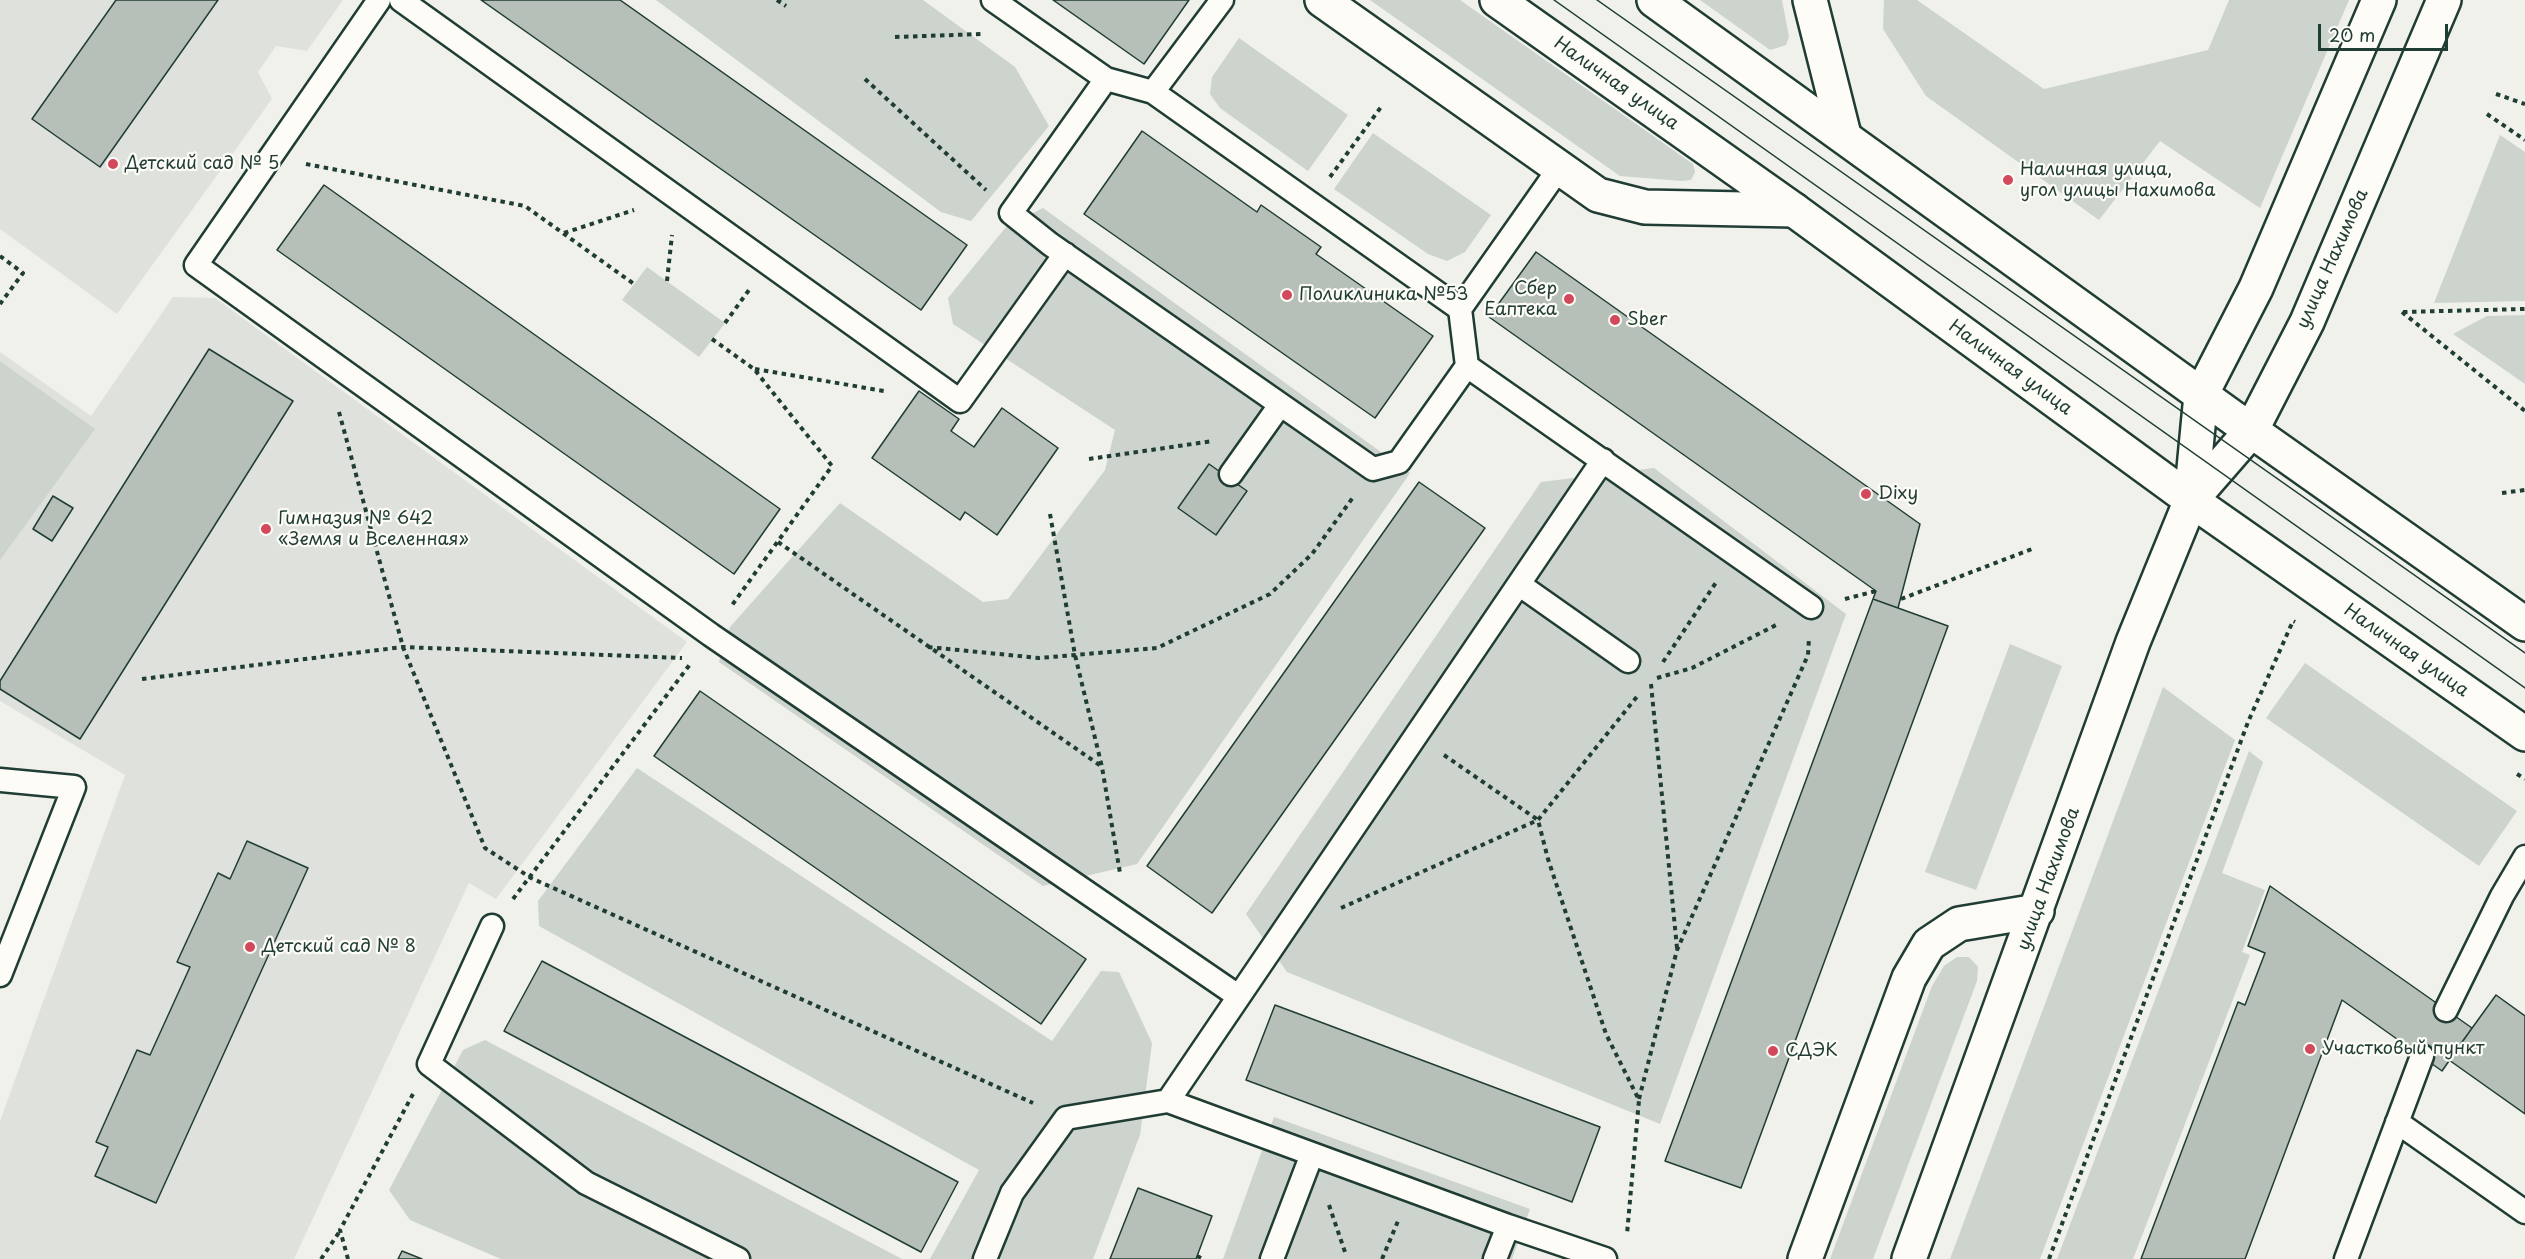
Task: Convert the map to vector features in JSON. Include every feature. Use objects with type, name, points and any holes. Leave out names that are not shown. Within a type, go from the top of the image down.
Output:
[{"type":"main road","points":[[1322,0],[1598,195],[1646,207],[1794,210]]},
{"type":"main road","name":"Наличная улица","points":[[1497,0],[1794,210],[2191,500],[2525,734]]},
{"type":"main road","points":[[1654,0],[2251,431],[2525,624]]},
{"type":"main road","points":[[1810,0],[1844,135]]},
{"type":"main road","name":"улица Нахимова","points":[[1910,1259],[2133,642],[2191,500],[2201,395],[2256,288],[2379,0]]},
{"type":"main road","name":"улица Нахимова","points":[[2191,500],[2251,431],[2307,322],[2444,0]]},
{"type":"main road","points":[[1805,1259],[1910,978],[1929,944],[1959,924],[2037,910]]},
{"type":"lane","points":[[379,0],[196,265],[711,635],[1238,996]]},
{"type":"lane","points":[[401,0],[960,401],[1065,254]]},
{"type":"lane","points":[[993,0],[1106,79],[1153,92],[1460,309]]},
{"type":"lane","points":[[1153,92],[1222,0]]},
{"type":"lane","points":[[1106,79],[1011,213],[1065,254],[1373,470],[1399,462],[1467,366],[1460,309],[1560,167]]},
{"type":"lane","points":[[1467,366],[1811,607]]},
{"type":"lane","points":[[1231,474],[1280,405]]},
{"type":"lane","points":[[1168,1101],[1603,460]]},
{"type":"lane","points":[[1520,585],[1628,661]]},
{"type":"lane","points":[[0,780],[74,787],[0,975]]},
{"type":"lane","points":[[2446,1010],[2502,896],[2525,857]]},
{"type":"lane","points":[[492,926],[429,1064],[586,1183],[738,1259]]},
{"type":"lane","points":[[2346,1259],[2422,1056]]},
{"type":"lane","points":[[985,1259],[1012,1192],[1066,1118],[1168,1101],[1508,1226],[1605,1259]]},
{"type":"lane","points":[[2397,1122],[2525,1212]]},
{"type":"lane","points":[[1272,1259],[1312,1154]]},
{"type":"lane","points":[[1495,1259],[1508,1226]]},
{"type":"path","points":[[777,0],[786,6]]},
{"type":"path","points":[[895,37],[1039,32]]},
{"type":"path","points":[[865,79],[1011,213]]},
{"type":"path","points":[[2496,94],[2525,104]]},
{"type":"path","points":[[1310,204],[1381,107]]},
{"type":"path","points":[[2487,114],[2525,140]]},
{"type":"path","points":[[270,157],[525,206],[634,284]]},
{"type":"path","points":[[564,233],[676,197]]},
{"type":"path","points":[[0,256],[23,273],[0,304]]},
{"type":"path","points":[[2525,309],[2402,312],[2525,411]]},
{"type":"path","points":[[711,635],[831,466],[754,369],[712,339]]},
{"type":"path","points":[[754,369],[884,391]]},
{"type":"path","points":[[338,405],[403,647],[485,848],[531,878],[1066,1118]]},
{"type":"path","points":[[1089,459],[1258,435]]},
{"type":"path","points":[[928,647],[1038,658],[1157,648],[1270,594],[1312,554],[1373,470]]},
{"type":"path","points":[[2502,493],[2525,490]]},
{"type":"path","points":[[1050,514],[1075,655],[1102,766],[1128,920]]},
{"type":"path","points":[[778,542],[1102,766]]},
{"type":"path","points":[[1901,599],[2032,549]]},
{"type":"path","points":[[1335,911],[1538,820],[1651,680],[1736,553]]},
{"type":"path","points":[[1651,680],[1692,668],[1811,607]]},
{"type":"path","points":[[1627,1236],[1639,1100],[1677,950],[1808,655],[1811,607]]},
{"type":"path","points":[[2049,1259],[2248,722],[2293,621]]},
{"type":"path","points":[[142,679],[403,647],[695,658],[531,878],[492,926]]},
{"type":"path","points":[[1651,680],[1677,950]]},
{"type":"path","points":[[1417,735],[1538,820],[1548,859],[1606,1034],[1639,1100]]},
{"type":"path","points":[[321,1259],[340,1230],[429,1064]]},
{"type":"path","points":[[1382,1259],[1410,1190]]},
{"type":"path","points":[[340,1230],[348,1259]]},
{"type":"path","points":[[1197,1256],[1203,1259]]},
{"type":"shaded area","name":"Детский сад № 5","points":[[0,0],[343,0],[307,51],[276,46],[258,72],[272,99],[117,314],[0,229]]},
{"type":"shaded area","points":[[656,0],[923,0],[1015,67],[1049,126],[971,221],[941,212]]},
{"type":"shaded area","points":[[1370,0],[1460,0],[1693,164],[1695,172],[1691,180],[1620,176]]},
{"type":"shaded area","points":[[1700,0],[1782,0],[1789,37],[1786,45],[1770,50]]},
{"type":"shaded area","points":[[1884,0],[1917,0],[2044,89],[2208,50],[2229,0],[2349,0],[2260,208],[2160,141],[2099,220],[1926,96],[1883,29]]},
{"type":"shaded area","points":[[1239,38],[1348,115],[1308,171],[1220,108],[1210,94],[1212,77]]},
{"type":"shaded area","points":[[1373,133],[1491,215],[1465,252],[1447,261],[1428,254],[1334,189]]},
{"type":"shaded area","points":[[2500,135],[2525,152],[2525,301],[2434,303]]},
{"type":"shaded area","points":[[1043,208],[1410,473],[1137,864],[1043,886],[719,662],[730,627],[840,503],[983,602],[1008,599],[1105,470],[1115,430],[953,324],[948,298],[1006,227]]},
{"type":"shaded area","points":[[647,267],[725,323],[699,357],[622,300]]},
{"type":"shaded area","points":[[173,297],[215,298],[687,642],[496,899],[469,883],[294,1259],[0,1259],[0,1121],[125,775],[0,701],[0,352],[91,416]]},
{"type":"shaded area","points":[[2525,315],[2525,384],[2453,334],[2487,316]]},
{"type":"shaded area","points":[[0,361],[95,429],[0,560]]},
{"type":"shaded area","points":[[1654,468],[1846,614],[1660,1124],[1287,972],[1246,914],[1541,482]]},
{"type":"shaded area","points":[[2010,644],[2062,666],[1976,890],[1925,872]]},
{"type":"shaded area","points":[[2305,663],[2517,811],[2479,866],[2266,718]]},
{"type":"shaded area","points":[[2163,687],[2235,740],[2040,1259],[1950,1259]]},
{"type":"shaded area","points":[[2249,751],[2263,762],[2222,873],[2265,890],[2242,952],[2250,955],[2133,1259],[2057,1259]]},
{"type":"shaded area","points":[[637,768],[1052,1041],[1101,971],[1119,972],[1152,1043],[1140,1135],[1093,1259],[930,1259],[979,1170],[539,926],[538,901]]},
{"type":"shaded area","points":[[1957,957],[1969,957],[1978,967],[1977,981],[1873,1259],[1830,1259],[1932,986],[1944,966]]},
{"type":"shaded area","points":[[485,1040],[902,1259],[501,1259],[410,1220],[389,1190],[463,1050]]},
{"type":"shaded area","points":[[1274,1117],[1530,1209],[1512,1259],[1223,1259]]},
{"type":"building","points":[[116,0],[218,0],[100,167],[32,119]]},
{"type":"building","points":[[481,0],[620,0],[967,245],[921,310]]},
{"type":"building","points":[[1053,0],[1189,0],[1144,64]]},
{"type":"building","name":"Поликлиника №53","points":[[1142,131],[1257,212],[1261,205],[1321,247],[1316,254],[1433,336],[1375,418],[1084,214]]},
{"type":"building","points":[[324,185],[780,509],[734,574],[277,250]]},
{"type":"building","points":[[1536,252],[1920,524],[1898,608],[1873,599],[1876,591],[1489,317]]},
{"type":"building","points":[[209,349],[293,401],[80,739],[0,689],[0,681]]},
{"type":"building","points":[[919,391],[959,419],[951,431],[974,447],[1002,408],[1058,448],[997,535],[965,512],[960,520],[872,458]]},
{"type":"building","points":[[1209,464],[1247,491],[1216,535],[1178,508]]},
{"type":"building","points":[[1419,482],[1485,528],[1212,913],[1147,866]]},
{"type":"building","points":[[53,496],[73,508],[52,541],[33,529]]},
{"type":"building","points":[[1873,599],[1948,626],[1741,1188],[1665,1161]]},
{"type":"building","points":[[700,691],[1086,959],[1041,1024],[654,756]]},
{"type":"building","points":[[247,841],[308,868],[156,1203],[95,1176],[108,1147],[96,1142],[137,1050],[150,1055],[190,967],[177,962],[218,873],[230,879]]},
{"type":"building","points":[[2270,886],[2472,1028],[2442,1071],[2342,1000],[2245,1259],[2141,1259],[2238,1002],[2245,1005],[2265,953],[2248,946]]},
{"type":"building","points":[[542,961],[958,1182],[921,1252],[504,1031]]},
{"type":"building","points":[[2496,995],[2525,1016],[2525,1114],[2449,1060]]},
{"type":"building","points":[[1275,1005],[1600,1127],[1572,1202],[1246,1080]]},
{"type":"building","points":[[1138,1188],[1212,1216],[1196,1259],[1110,1259]]},
{"type":"building","points":[[402,1251],[422,1259],[398,1259]]},
{"type":"tram line","points":[[1554,0],[2525,688]]},
{"type":"tram line","points":[[1597,0],[2525,653]]},
{"type":"place","name":"Детский сад № 5","points":[[113,164]]},
{"type":"place","name":"Наличная улица, угол улицы Нахимова","points":[[2008,180]]},
{"type":"place","name":"Поликлиника №53","points":[[1287,295]]},
{"type":"place","name":"Сбер Еаптека","points":[[1569,299]]},
{"type":"place","name":"Sber","points":[[1615,320]]},
{"type":"place","name":"Dixy","points":[[1866,494]]},
{"type":"place","name":"Гимназия № 642 «Земля и Вселенная»","points":[[266,529]]},
{"type":"place","name":"Детский сад № 8","points":[[250,947]]},
{"type":"place","name":"Участковый пункт","points":[[2310,1049]]},
{"type":"place","name":"СДЭК","points":[[1773,1051]]}]
